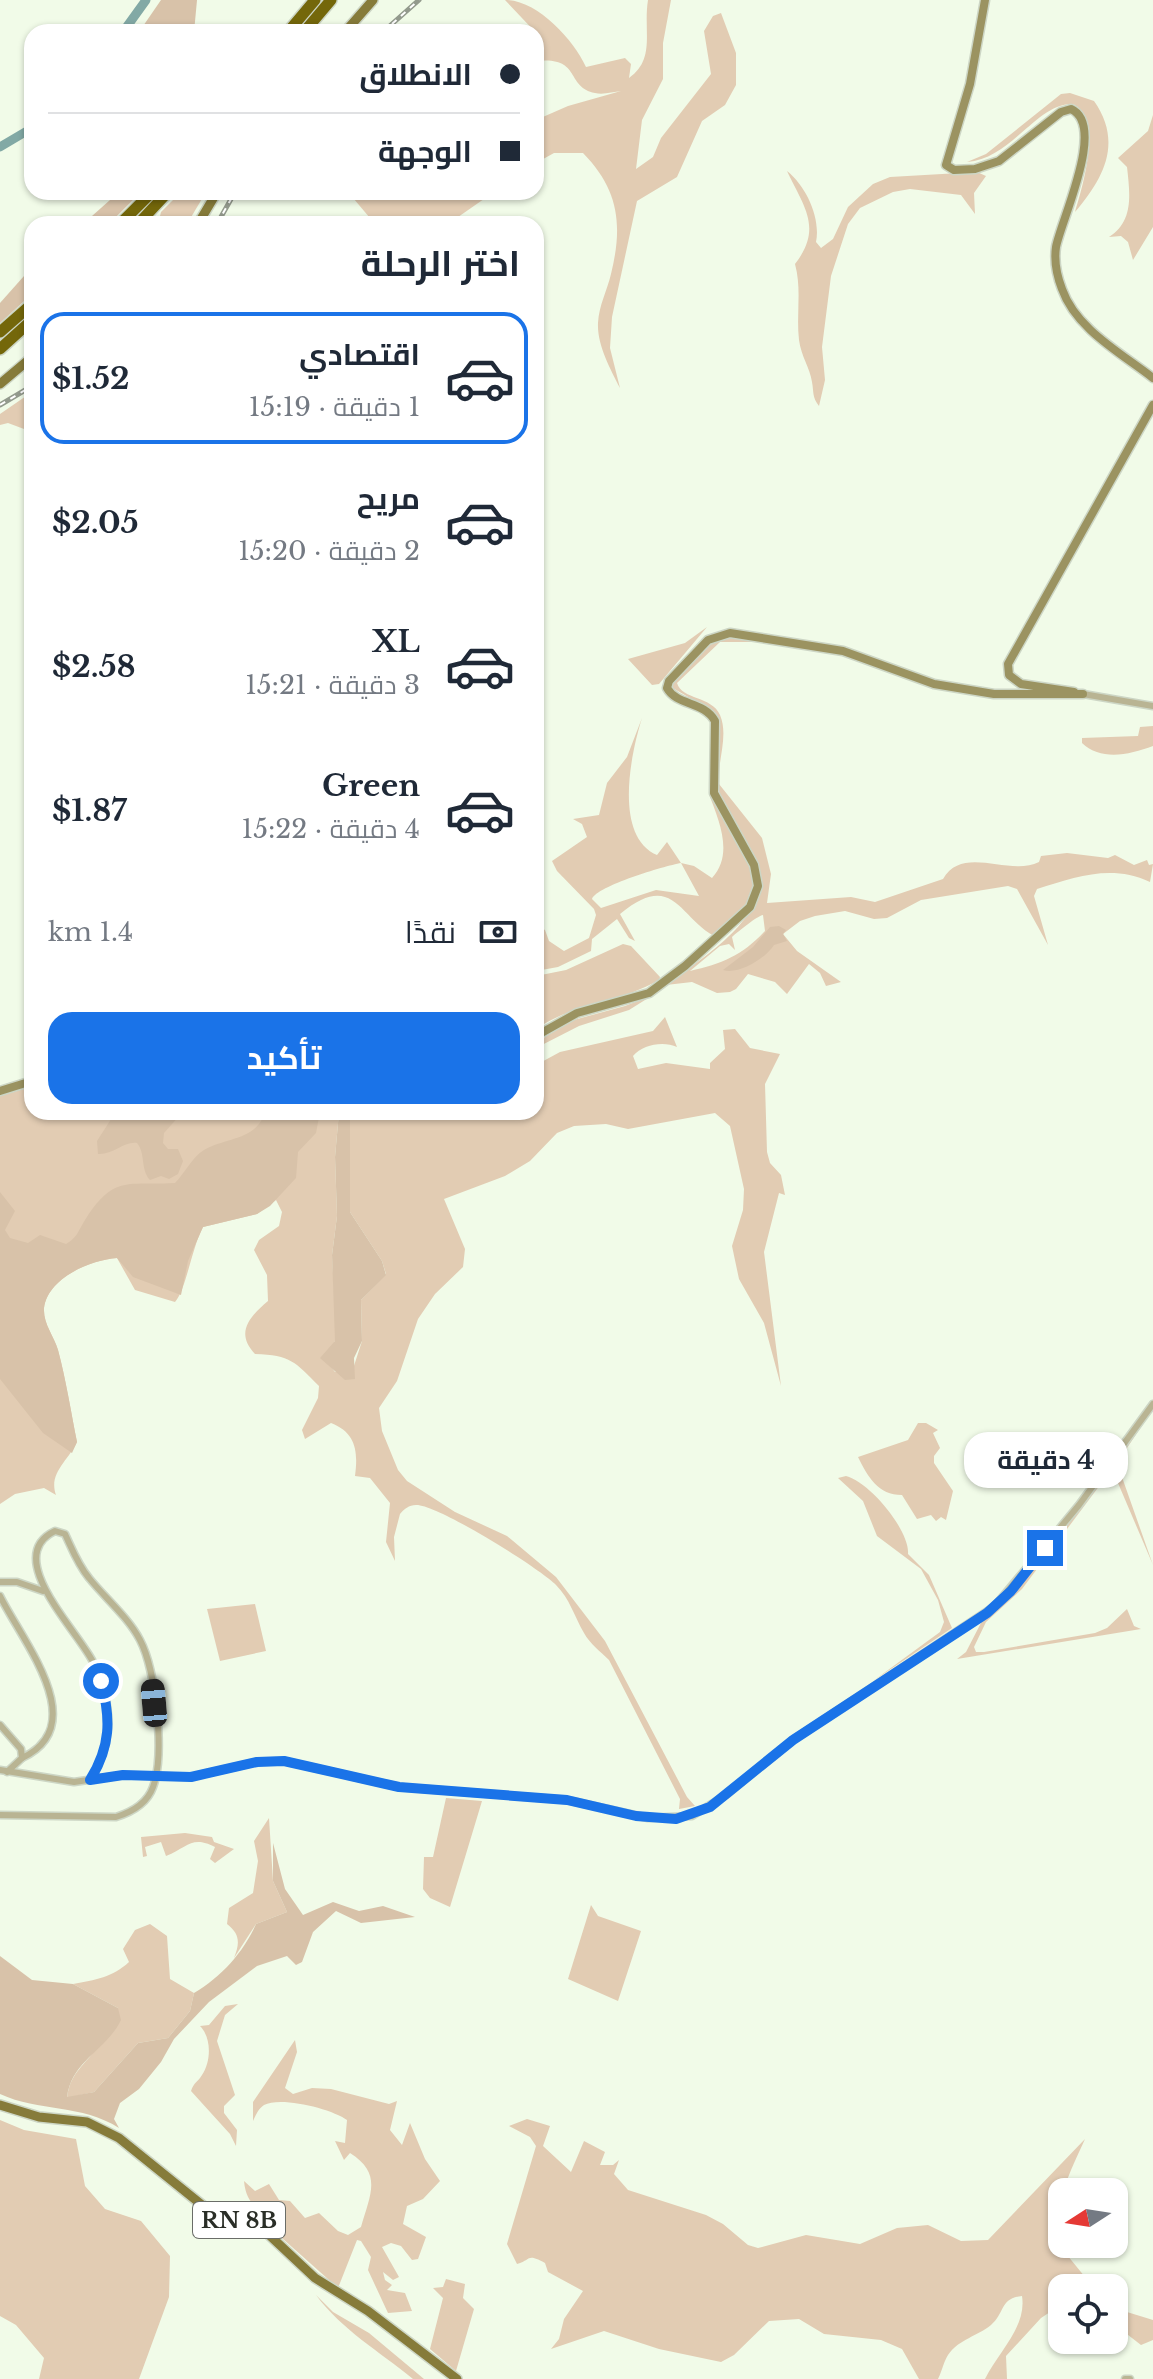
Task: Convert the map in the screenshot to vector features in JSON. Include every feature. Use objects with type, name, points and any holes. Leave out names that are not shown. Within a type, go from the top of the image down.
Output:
[{"type":"highway","points":[[295,24],[315,0]]},
{"type":"highway","points":[[311,24],[331,0]]},
{"type":"highway","points":[[128,216],[144,200]]},
{"type":"highway","points":[[146,216],[160,200]]},
{"type":"highway","points":[[0,332],[24,311]]},
{"type":"highway","points":[[0,349],[24,327]]},
{"type":"main road","points":[[352,24],[373,0]]},
{"type":"main road","points":[[0,384],[24,364]]},
{"type":"main road","name":"RN 8B","points":[[0,2105],[39,2117],[87,2122],[119,2138],[207,2209],[266,2232],[315,2278],[368,2311],[457,2379]]},
{"type":"street","points":[[985,0],[973,72],[946,165],[954,170],[988,166],[1061,112],[1071,109],[1080,115],[1084,128],[1081,161],[1076,190],[1057,246],[1059,280],[1080,319],[1153,378]]},
{"type":"street","points":[[1153,405],[1008,664],[1009,675],[1016,682],[1059,687],[1153,706]]},
{"type":"street","points":[[544,1032],[577,1013],[649,993],[729,928],[755,898],[758,878],[754,865],[712,786],[715,721],[703,707],[673,696],[667,688],[669,681],[708,640],[730,633],[843,651],[911,677],[985,692],[1083,694]]},
{"type":"street","points":[[0,1091],[24,1084]]},
{"type":"street","points":[[4,1771],[61,1781],[191,1777],[257,1762],[284,1761],[399,1787],[567,1800],[662,1819],[692,1816],[726,1795],[793,1740],[995,1606],[1079,1505],[1153,1404]]},
{"type":"street","points":[[0,1815],[116,1817],[134,1810],[147,1799],[156,1776],[156,1722],[139,1637],[87,1576],[61,1531],[50,1533],[36,1552],[34,1566],[43,1591],[87,1649],[101,1681],[109,1721],[109,1741],[90,1780]]},
{"type":"street","points":[[0,1582],[17,1582],[43,1591]]},
{"type":"street","points":[[0,1596],[47,1681],[53,1714],[49,1735],[43,1745],[4,1771]]},
{"type":"street","points":[[0,1725],[18,1742],[22,1758]]},
{"type":"shaded area","points":[[161,0],[197,0],[195,24],[144,24]]},
{"type":"shaded area","points":[[505,0],[529,7],[553,23],[586,67],[625,58],[631,64],[629,78],[643,62],[646,53],[648,0],[671,0],[663,43],[663,79],[642,120],[636,169],[653,157],[661,138],[711,74],[704,31],[713,16],[721,13],[736,53],[736,85],[725,105],[702,121],[677,177],[637,201],[612,317],[610,348],[620,388],[605,356],[598,331],[600,310],[615,256],[615,209],[604,181],[583,153],[554,153],[544,159],[544,116],[568,106],[621,91],[605,94],[586,90],[567,67],[544,61],[544,24],[528,24]]},
{"type":"shaded area","points":[[1070,93],[1094,101],[1103,116],[1108,145],[1101,173],[1075,212],[1086,170],[1089,138],[1082,112],[1073,104],[1047,112],[997,152],[967,162],[986,154],[1061,94]]},
{"type":"shaded area","points":[[1153,115],[1153,227],[1133,260],[1128,242],[1121,236],[1109,237],[1123,223],[1128,206],[1127,167],[1118,158],[1148,131]]},
{"type":"shaded area","points":[[787,171],[810,203],[816,223],[816,242],[821,248],[833,239],[848,207],[873,184],[890,177],[977,172],[986,176],[974,193],[975,214],[961,195],[910,189],[893,192],[860,208],[848,224],[831,276],[822,347],[825,380],[819,406],[814,397],[798,330],[795,264],[808,239],[808,218]]},
{"type":"shaded area","points":[[110,200],[133,200],[117,216],[92,216]]},
{"type":"shaded area","points":[[173,200],[201,200],[192,216],[160,216]]},
{"type":"shaded area","points":[[355,200],[482,200],[460,216],[368,216]]},
{"type":"shaded area","points":[[24,276],[24,301],[0,323],[0,303]]},
{"type":"shaded area","points":[[24,398],[24,429],[8,423],[0,425],[0,414]]},
{"type":"shaded area","points":[[707,627],[659,684],[652,685],[628,659],[685,643]]},
{"type":"shaded area","points":[[732,637],[769,642],[720,642],[677,683],[685,692],[711,704],[720,715],[723,740],[719,784],[762,838],[771,874],[767,903],[851,897],[875,902],[943,879],[962,864],[1027,866],[1039,862],[1041,856],[1067,853],[1108,858],[1115,855],[1134,865],[1147,860],[1149,865],[1153,864],[1150,882],[1107,873],[1037,889],[1034,896],[1048,945],[1017,889],[1008,886],[921,900],[887,918],[874,919],[845,911],[815,916],[800,921],[783,934],[797,951],[841,982],[826,986],[820,973],[809,964],[787,994],[775,982],[748,974],[730,992],[717,993],[692,982],[666,985],[732,934],[746,918],[760,883],[757,864],[716,788],[719,729],[714,712],[671,687],[696,655],[723,639]],"holes":[[[763,915],[765,931],[731,957],[690,971],[720,946],[729,944],[735,950],[732,937]]]},
{"type":"shaded area","points":[[642,718],[630,772],[629,792],[630,813],[643,845],[657,855],[667,842],[681,863],[694,866],[712,878],[719,869],[723,848],[720,826],[709,794],[747,858],[754,885],[752,896],[741,913],[714,936],[674,901],[652,896],[620,914],[635,941],[629,938],[617,919],[592,939],[591,951],[558,967],[544,970],[544,929],[549,941],[564,951],[589,938],[596,915],[594,909],[557,871],[552,861],[587,837],[582,824],[573,819],[599,815],[607,783],[627,757]],"holes":[[[681,863],[699,896],[656,890],[601,908],[592,899],[618,883]]]},
{"type":"shaded area","points":[[1153,726],[1153,746],[1134,752],[1106,754],[1082,743],[1082,738],[1138,736],[1140,727]]},
{"type":"shaded area","points":[[779,926],[786,930],[783,934],[787,941],[774,945],[758,960],[743,968],[723,970],[753,947],[770,927]]},
{"type":"shaded area","points":[[623,944],[631,946],[660,977],[643,988],[567,1013],[544,1024],[544,974],[566,970]]},
{"type":"shaded area","points":[[653,995],[629,1010],[579,1026],[544,1044],[544,1038],[570,1021]]},
{"type":"shaded area","points":[[665,1017],[677,1047],[660,1044],[642,1049],[633,1056],[638,1069],[666,1063],[710,1069],[710,1063],[725,1049],[723,1030],[735,1029],[750,1048],[780,1054],[765,1084],[767,1152],[770,1163],[781,1175],[785,1195],[779,1193],[764,1252],[781,1386],[764,1323],[739,1279],[732,1246],[743,1210],[744,1189],[730,1126],[715,1113],[628,1129],[606,1124],[574,1126],[557,1133],[530,1161],[505,1176],[444,1199],[465,1249],[463,1267],[435,1294],[418,1319],[397,1381],[379,1408],[382,1431],[398,1470],[407,1481],[455,1512],[507,1536],[556,1577],[605,1641],[687,1797],[695,1806],[679,1809],[680,1799],[609,1660],[586,1637],[556,1585],[465,1525],[416,1505],[400,1514],[394,1537],[395,1561],[386,1542],[390,1503],[370,1478],[355,1476],[356,1452],[351,1438],[331,1423],[305,1439],[302,1430],[318,1398],[319,1386],[292,1361],[255,1354],[245,1332],[250,1319],[268,1301],[267,1275],[254,1250],[259,1240],[279,1226],[282,1212],[276,1200],[257,1214],[203,1227],[175,1302],[135,1290],[117,1258],[95,1262],[72,1272],[53,1288],[47,1297],[44,1314],[58,1350],[77,1442],[57,1473],[56,1495],[44,1488],[15,1494],[0,1504],[0,1095],[24,1089],[24,1120],[338,1120],[335,1157],[337,1216],[332,1255],[336,1327],[335,1341],[326,1360],[335,1372],[352,1372],[362,1341],[361,1300],[386,1274],[382,1261],[350,1212],[349,1120],[544,1120],[544,1061],[560,1052],[653,1031]]},
{"type":"shaded area","points":[[110,1120],[176,1120],[164,1133],[163,1143],[168,1149],[178,1149],[183,1161],[178,1174],[169,1179],[161,1176],[150,1180],[137,1143],[98,1154],[97,1141]]},
{"type":"shaded area","points":[[318,1120],[316,1133],[298,1152],[296,1178],[270,1206],[257,1214],[203,1227],[188,1261],[181,1295],[133,1277],[117,1258],[95,1262],[72,1272],[47,1297],[45,1319],[58,1350],[77,1442],[72,1453],[43,1433],[0,1379],[0,1192],[15,1211],[5,1230],[10,1238],[28,1243],[40,1235],[66,1244],[75,1236],[95,1205],[114,1189],[123,1185],[175,1183],[200,1153],[248,1133],[261,1121]]},
{"type":"shaded area","points":[[338,1120],[350,1120],[350,1212],[382,1261],[386,1275],[361,1300],[362,1341],[354,1358],[355,1379],[345,1380],[320,1358],[335,1341],[332,1255],[337,1216],[335,1157]]},
{"type":"shaded area","points":[[1153,1409],[1117,1463],[1153,1565],[1112,1469],[1022,1589],[986,1622],[974,1647],[976,1652],[984,1652],[1095,1633],[1107,1628],[1127,1609],[1134,1626],[1141,1629],[957,1659],[966,1652],[983,1619],[1014,1593]]},
{"type":"shaded area","points":[[918,1423],[926,1423],[938,1430],[933,1433],[940,1448],[934,1456],[934,1463],[953,1491],[946,1520],[941,1517],[936,1521],[931,1515],[917,1519],[902,1495],[886,1492],[875,1484],[858,1457],[908,1440]]},
{"type":"shaded area","points":[[846,1476],[866,1487],[896,1521],[907,1544],[908,1554],[929,1575],[952,1628],[873,1681],[940,1632],[944,1622],[938,1600],[921,1569],[877,1536],[863,1501],[838,1478]]},
{"type":"shaded area","points":[[255,1604],[266,1651],[220,1661],[207,1609]]},
{"type":"shaded area","points":[[446,1798],[482,1801],[450,1907],[430,1898],[423,1889],[424,1857],[433,1857]]},
{"type":"shaded area","points":[[269,1818],[273,1881],[287,1912],[256,1924],[234,1958],[238,1939],[227,1924],[229,1908],[253,1893],[258,1861],[254,1841]]},
{"type":"shaded area","points":[[185,1833],[212,1837],[214,1842],[234,1849],[215,1863],[210,1859],[215,1847],[195,1842],[166,1856],[161,1842],[145,1847],[147,1856],[143,1857],[141,1837]]},
{"type":"shaded area","points":[[273,1843],[285,1889],[303,1915],[333,1902],[359,1911],[383,1906],[415,1917],[361,1923],[336,1911],[313,1932],[302,1962],[296,1965],[287,1956],[257,1966],[209,2002],[174,2039],[161,2062],[139,2089],[120,2103],[114,2119],[119,2128],[90,2115],[30,2104],[0,2094],[0,1956],[32,1980],[73,1984],[118,2008],[121,2020],[115,2031],[75,2074],[67,2097],[94,2092],[138,2043],[168,2038],[190,2011],[194,1993],[230,1963],[245,1945],[256,1924],[287,1912],[273,1881]]},
{"type":"shaded area","points":[[591,1905],[598,1916],[641,1931],[618,2001],[568,1979]]},
{"type":"shaded area","points":[[150,1924],[167,1936],[170,1979],[194,1993],[190,2011],[168,2038],[138,2043],[94,2092],[67,2098],[73,2079],[96,2049],[118,2008],[73,1984],[103,1977],[123,1967],[129,1962],[123,1949],[135,1930]]},
{"type":"shaded area","points":[[238,2004],[225,2015],[217,2041],[235,2095],[224,2106],[224,2113],[237,2130],[236,2146],[230,2134],[191,2091],[205,2070],[208,2057],[207,2037],[200,2026],[209,2025],[225,2006]]},
{"type":"shaded area","points":[[295,2040],[297,2052],[285,2088],[293,2094],[312,2088],[331,2089],[389,2104],[397,2101],[390,2130],[402,2145],[410,2123],[425,2159],[440,2181],[423,2199],[407,2206],[403,2224],[426,2237],[418,2259],[412,2260],[401,2246],[391,2243],[382,2247],[399,2277],[393,2280],[383,2272],[385,2280],[392,2285],[387,2290],[405,2293],[412,2311],[388,2313],[368,2270],[371,2257],[361,2241],[357,2240],[338,2288],[274,2231],[272,2219],[247,2195],[244,2181],[255,2191],[269,2184],[279,2200],[290,2201],[305,2218],[319,2213],[338,2231],[348,2235],[361,2227],[370,2195],[370,2177],[367,2169],[350,2153],[344,2160],[335,2141],[345,2143],[347,2120],[319,2108],[282,2102],[264,2105],[253,2121],[253,2102]]},
{"type":"shaded area","points":[[527,2119],[550,2126],[543,2146],[571,2172],[584,2141],[605,2152],[600,2165],[613,2165],[619,2160],[614,2174],[628,2190],[706,2215],[723,2224],[748,2245],[758,2248],[806,2235],[860,2244],[897,2228],[928,2225],[961,2241],[988,2240],[1085,2139],[1068,2178],[1048,2178],[1048,2258],[1070,2258],[1083,2274],[1048,2274],[1048,2313],[1006,2356],[1007,2379],[985,2379],[1016,2329],[1022,2296],[1006,2303],[991,2325],[952,2350],[938,2379],[919,2379],[902,2349],[881,2340],[824,2334],[799,2319],[769,2321],[734,2355],[721,2362],[659,2349],[604,2331],[551,2349],[559,2339],[564,2319],[583,2291],[548,2272],[545,2263],[535,2258],[517,2264],[507,2244],[536,2146],[530,2137],[509,2126]]},
{"type":"shaded area","points":[[0,2120],[24,2130],[76,2139],[85,2186],[105,2209],[141,2221],[170,2256],[169,2297],[139,2379],[39,2379],[44,2358],[16,2325],[0,2316]]},
{"type":"shaded area","points":[[446,2279],[465,2284],[463,2298],[474,2309],[456,2371],[430,2349],[443,2298],[433,2288],[443,2287]]},
{"type":"shaded area","points":[[316,2295],[333,2312],[369,2333],[424,2379],[413,2379],[362,2340],[337,2319]]},
{"type":"shaded area","points":[[1128,2312],[1153,2320],[1153,2340],[1141,2345],[1128,2335]]},
{"type":"waterway","points":[[129,24],[146,0]]},
{"type":"waterway","points":[[0,147],[24,133]]},
{"type":"railway","points":[[392,24],[419,0]]},
{"type":"railway","points":[[222,216],[230,200]]},
{"type":"railway","points":[[0,405],[24,391]]},
{"type":"route","points":[[101,1681],[109,1721],[109,1741],[90,1780],[123,1775],[191,1777],[257,1762],[284,1761],[399,1787],[567,1800],[636,1816],[676,1819],[692,1816],[710,1807],[793,1740],[987,1613],[1011,1591],[1045,1548]]}]
